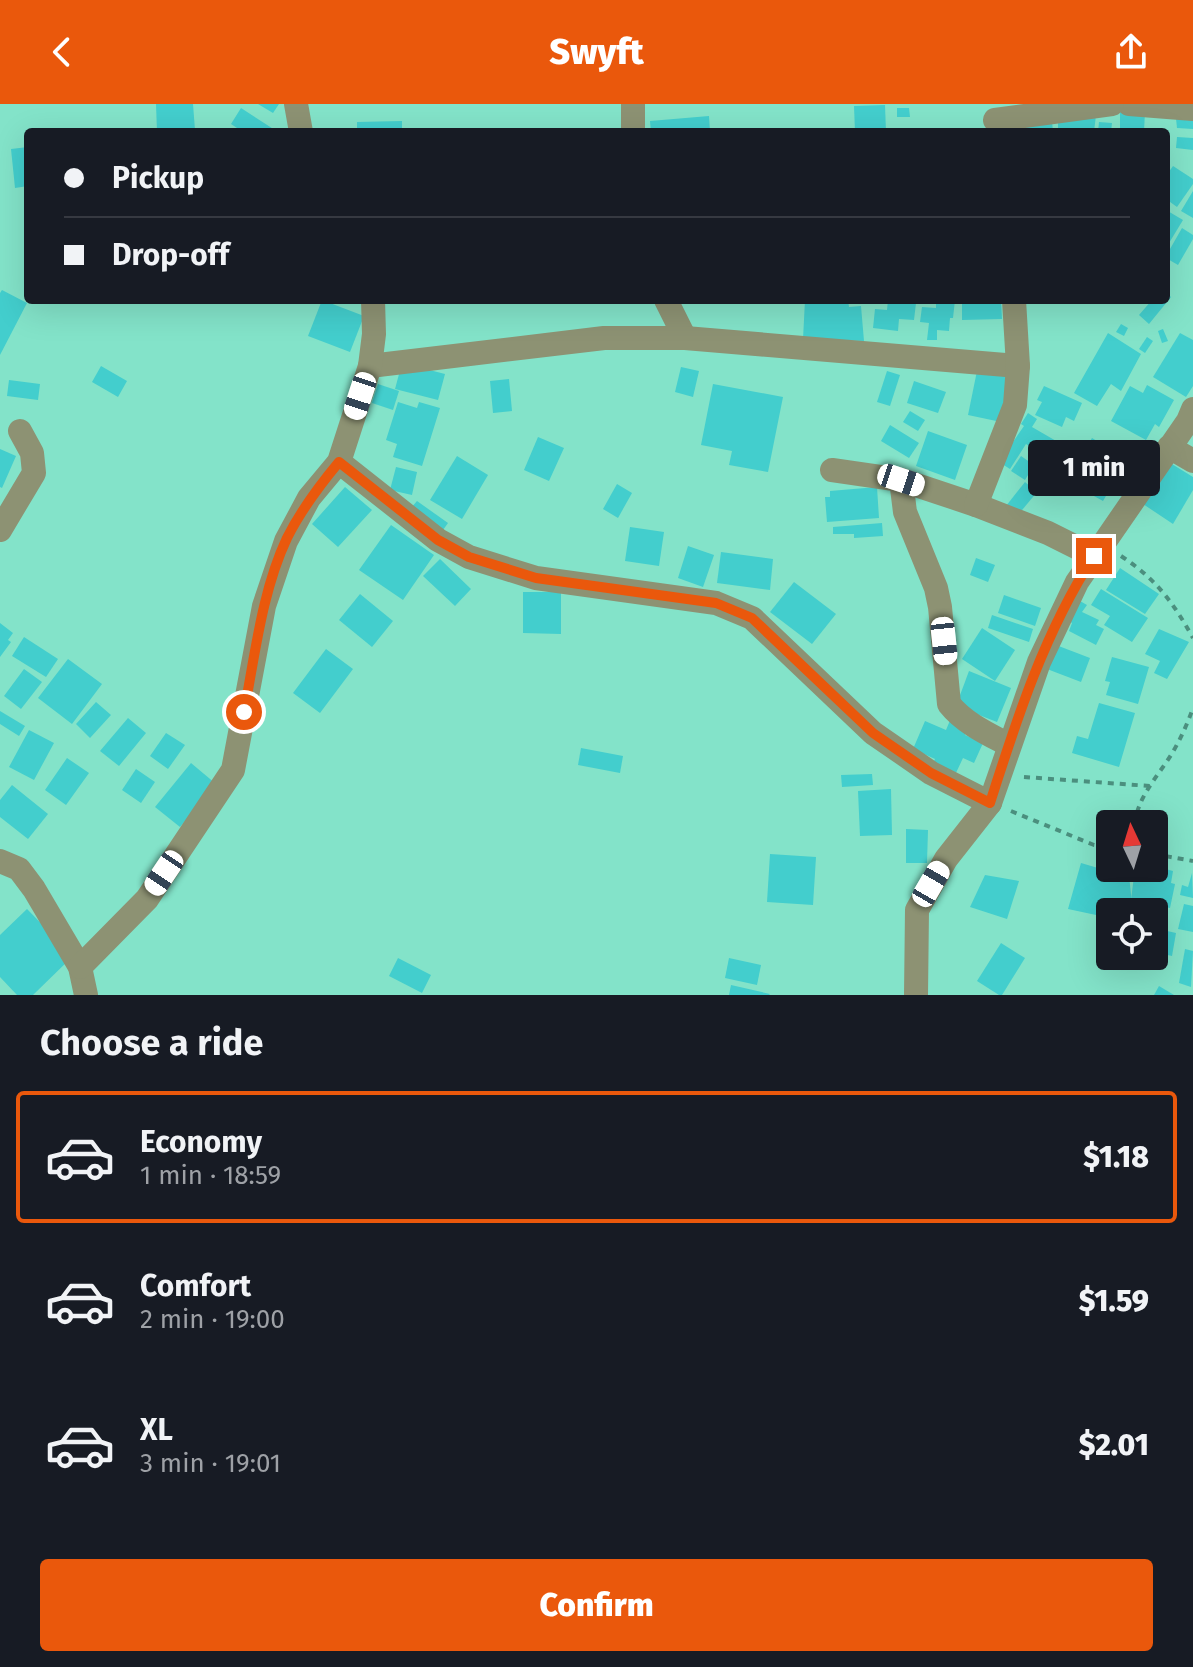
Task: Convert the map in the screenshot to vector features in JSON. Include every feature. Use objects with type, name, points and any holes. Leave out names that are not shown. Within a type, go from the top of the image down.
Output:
[{"type":"street","points":[[296,104],[300,128]]},
{"type":"street","points":[[633,104],[633,128]]},
{"type":"street","points":[[994,119],[1112,104]]},
{"type":"street","points":[[1129,104],[1193,109]]},
{"type":"street","points":[[80,967],[147,899],[233,770],[264,606],[286,541],[309,498],[339,462],[370,366],[373,304]]},
{"type":"street","points":[[668,304],[685,338]]},
{"type":"street","points":[[976,505],[1015,405],[1018,366],[1014,304]]},
{"type":"street","points":[[370,366],[604,338],[685,338],[1018,366]]},
{"type":"street","points":[[916,995],[917,910],[946,859],[990,803],[1039,662],[1077,582],[1193,409]]},
{"type":"street","points":[[0,530],[34,473],[32,453],[20,431]]},
{"type":"street","points":[[1169,447],[1193,461]]},
{"type":"street","points":[[339,462],[438,540],[469,557],[536,578],[716,603],[752,618],[873,733],[931,773],[990,803]]},
{"type":"street","points":[[832,470],[901,480],[1098,550]]},
{"type":"street","points":[[901,480],[905,512],[936,588],[949,704],[1006,753]]},
{"type":"street","points":[[0,861],[19,869],[34,889],[80,967],[86,995]]},
{"type":"path","points":[[1098,550],[1146,573],[1174,604],[1193,638]]},
{"type":"path","points":[[1138,810],[1175,749],[1193,708]]},
{"type":"path","points":[[1006,753],[1025,777],[1150,786]]},
{"type":"path","points":[[990,803],[1096,845]]},
{"type":"path","points":[[1168,857],[1193,861]]},
{"type":"building","points":[[156,104],[193,104],[195,128],[157,128]]},
{"type":"building","points":[[258,104],[279,104],[273,113]]},
{"type":"building","points":[[885,105],[886,128],[855,128],[854,106]]},
{"type":"building","points":[[241,108],[272,128],[237,128],[231,124]]},
{"type":"building","points":[[897,108],[909,108],[910,117],[897,117]]},
{"type":"building","points":[[1175,109],[1193,112],[1193,129],[1177,128]]},
{"type":"building","points":[[1120,111],[1145,111],[1144,128],[1120,128]]},
{"type":"building","points":[[1096,115],[1094,128],[1058,128],[1058,116]]},
{"type":"building","points":[[709,116],[710,128],[651,128],[650,121]]},
{"type":"building","points":[[402,121],[402,128],[357,128],[357,122]]},
{"type":"building","points":[[1052,121],[1053,128],[1020,128],[1019,122]]},
{"type":"building","points":[[1099,122],[1112,123],[1111,128],[1098,128]]},
{"type":"building","points":[[1177,137],[1193,138],[1193,150],[1176,148]]},
{"type":"building","points":[[24,147],[24,187],[15,188],[11,149]]},
{"type":"building","points":[[1173,166],[1193,179],[1193,184],[1177,207],[1170,202],[1170,170]]},
{"type":"building","points":[[1193,191],[1193,218],[1181,211]]},
{"type":"building","points":[[1170,212],[1183,220],[1170,241]]},
{"type":"building","points":[[1182,228],[1193,235],[1178,265],[1170,260],[1170,249]]},
{"type":"building","points":[[2,290],[26,304],[0,355]]},
{"type":"building","points":[[320,304],[332,304],[364,316],[350,352],[308,336]]},
{"type":"building","points":[[805,304],[861,306],[864,341],[803,339]]},
{"type":"building","points":[[888,304],[916,304],[914,320],[899,319],[898,331],[873,328],[875,309],[887,310]]},
{"type":"building","points":[[936,304],[955,304],[953,318],[950,318],[949,331],[937,330],[937,340],[927,340],[929,323],[920,322],[922,307],[936,308]]},
{"type":"building","points":[[962,304],[1001,304],[1002,319],[962,320]]},
{"type":"building","points":[[1149,304],[1165,304],[1149,324],[1139,315]]},
{"type":"building","points":[[1121,324],[1128,328],[1124,336],[1116,332]]},
{"type":"building","points":[[1163,329],[1168,341],[1162,343],[1158,331]]},
{"type":"building","points":[[1108,333],[1141,354],[1121,391],[1111,384],[1097,406],[1074,393]]},
{"type":"building","points":[[1180,333],[1193,340],[1193,386],[1186,397],[1153,377]]},
{"type":"building","points":[[1147,337],[1153,341],[1145,353],[1139,349]]},
{"type":"building","points":[[402,363],[445,374],[438,400],[395,389]]},
{"type":"building","points":[[101,366],[127,381],[118,397],[92,382]]},
{"type":"building","points":[[978,366],[1011,373],[1001,422],[968,415]]},
{"type":"building","points":[[681,367],[699,371],[693,397],[675,392]]},
{"type":"building","points":[[887,371],[900,375],[890,406],[877,402]]},
{"type":"building","points":[[509,379],[512,411],[493,413],[490,381]]},
{"type":"building","points":[[9,380],[40,384],[38,400],[7,396]]},
{"type":"building","points":[[914,381],[946,392],[938,413],[907,403]]},
{"type":"building","points":[[378,384],[399,391],[393,410],[372,403]]},
{"type":"building","points":[[713,384],[783,397],[768,472],[729,465],[732,451],[701,445]]},
{"type":"building","points":[[1147,385],[1174,400],[1159,427],[1155,424],[1146,440],[1111,421],[1130,386],[1143,393]]},
{"type":"building","points":[[1044,386],[1082,403],[1074,421],[1066,417],[1062,427],[1035,415],[1042,402],[1037,400]]},
{"type":"building","points":[[398,402],[417,408],[419,402],[440,408],[422,466],[393,457],[397,444],[386,440]]},
{"type":"building","points":[[910,411],[925,420],[918,431],[903,422]]},
{"type":"building","points":[[1028,413],[1037,419],[1032,427],[1070,449],[1042,488],[1029,479],[1045,456],[1026,444],[1010,469],[999,462],[1024,426],[1021,424]]},
{"type":"building","points":[[890,425],[919,443],[909,458],[881,441]]},
{"type":"building","points":[[928,431],[967,445],[955,480],[916,466]]},
{"type":"building","points":[[538,437],[564,448],[549,481],[524,470]]},
{"type":"building","points":[[1092,438],[1124,452],[1109,475],[1116,479],[1103,501],[1063,479],[1075,456],[1079,459]]},
{"type":"building","points":[[0,449],[16,456],[2,488],[0,487]]},
{"type":"building","points":[[457,456],[488,475],[462,519],[430,500]]},
{"type":"building","points":[[1021,456],[1034,465],[1025,480],[1011,471]]},
{"type":"building","points":[[1167,461],[1193,477],[1193,490],[1173,524],[1140,502]]},
{"type":"building","points":[[396,467],[417,472],[412,495],[390,490]]},
{"type":"building","points":[[1025,482],[1037,492],[1018,515],[1006,506]]},
{"type":"building","points":[[617,484],[632,493],[618,518],[603,509]]},
{"type":"building","points":[[345,487],[372,510],[338,547],[312,524]]},
{"type":"building","points":[[877,487],[879,518],[827,522],[825,497],[830,497],[830,491]]},
{"type":"building","points":[[417,501],[448,523],[443,530],[411,508]]},
{"type":"building","points":[[882,523],[883,536],[854,538],[854,534],[833,534],[833,527]]},
{"type":"building","points":[[391,525],[434,555],[403,600],[359,570]]},
{"type":"building","points":[[630,527],[664,532],[659,566],[625,561]]},
{"type":"building","points":[[688,546],[714,555],[703,587],[678,578]]},
{"type":"building","points":[[721,552],[773,559],[770,590],[717,583]]},
{"type":"building","points":[[976,558],[995,565],[988,582],[970,575]]},
{"type":"building","points":[[440,559],[471,589],[455,606],[423,576]]},
{"type":"building","points":[[1120,568],[1159,594],[1145,614],[1106,590]]},
{"type":"building","points":[[794,582],[836,614],[812,644],[770,612]]},
{"type":"building","points":[[1101,589],[1148,618],[1132,642],[1104,625],[1110,616],[1091,605]]},
{"type":"building","points":[[523,592],[561,592],[561,634],[523,633]]},
{"type":"building","points":[[360,594],[393,621],[372,647],[339,620]]},
{"type":"building","points":[[1004,595],[1041,608],[1035,626],[998,613]]},
{"type":"building","points":[[1080,601],[1087,605],[1082,612],[1099,620],[1096,625],[1104,629],[1096,645],[1069,631],[1072,623],[1069,621]]},
{"type":"building","points":[[992,615],[1033,629],[1029,642],[988,628]]},
{"type":"building","points":[[0,623],[13,633],[8,640],[11,642],[0,657]]},
{"type":"building","points":[[982,628],[1015,650],[995,681],[962,659]]},
{"type":"building","points":[[1159,629],[1189,642],[1167,679],[1154,673],[1160,661],[1145,654]]},
{"type":"building","points":[[24,637],[58,659],[46,677],[12,656]]},
{"type":"building","points":[[1056,645],[1090,658],[1081,682],[1047,669]]},
{"type":"building","points":[[326,649],[353,669],[320,713],[293,693]]},
{"type":"building","points":[[1112,657],[1149,667],[1138,704],[1106,695],[1110,682],[1105,681]]},
{"type":"building","points":[[68,659],[102,684],[72,724],[38,698]]},
{"type":"building","points":[[24,669],[42,682],[21,709],[4,696]]},
{"type":"building","points":[[969,671],[1011,688],[997,722],[956,706]]},
{"type":"building","points":[[96,702],[111,715],[90,738],[76,724]]},
{"type":"building","points":[[1099,703],[1135,713],[1119,767],[1072,753],[1077,736],[1088,739]]},
{"type":"building","points":[[0,711],[25,726],[19,736],[0,724]]},
{"type":"building","points":[[128,718],[146,733],[119,766],[100,751]]},
{"type":"building","points":[[951,718],[968,725],[965,735],[983,743],[974,763],[963,758],[955,775],[932,765],[935,759],[913,749],[925,721],[946,730]]},
{"type":"building","points":[[29,730],[54,743],[34,780],[9,767]]},
{"type":"building","points":[[166,733],[185,745],[168,769],[150,756]]},
{"type":"building","points":[[581,748],[623,756],[620,773],[578,765]]},
{"type":"building","points":[[67,758],[89,773],[66,805],[45,790]]},
{"type":"building","points":[[191,763],[216,784],[180,827],[155,807]]},
{"type":"building","points":[[136,769],[155,782],[141,803],[122,790]]},
{"type":"building","points":[[872,774],[873,785],[842,787],[841,775]]},
{"type":"building","points":[[12,785],[48,814],[28,839],[0,817],[0,800]]},
{"type":"building","points":[[891,789],[892,835],[860,836],[858,791]]},
{"type":"building","points":[[906,829],[928,830],[927,863],[906,863]]},
{"type":"building","points":[[770,854],[816,857],[813,905],[767,902]]},
{"type":"building","points":[[1081,863],[1096,867],[1096,882],[1130,882],[1131,898],[1096,898],[1096,915],[1068,909]]},
{"type":"building","points":[[1168,870],[1173,871],[1171,883],[1175,884],[1170,908],[1168,898],[1131,898],[1133,882],[1168,882]]},
{"type":"building","points":[[1192,873],[1193,898],[1180,895],[1182,885],[1188,887]]},
{"type":"building","points":[[985,875],[1019,881],[1007,919],[970,907]]},
{"type":"building","points":[[1184,904],[1193,906],[1193,932],[1178,929]]},
{"type":"building","points":[[27,909],[73,956],[33,995],[17,995],[0,977],[0,935]]},
{"type":"building","points":[[1168,931],[1176,933],[1172,956],[1168,955]]},
{"type":"building","points":[[1001,943],[1025,958],[1002,995],[999,995],[977,981]]},
{"type":"building","points":[[1185,949],[1193,951],[1191,987],[1179,983]]},
{"type":"building","points":[[398,958],[431,975],[422,993],[389,976]]},
{"type":"building","points":[[729,958],[761,965],[757,985],[725,978]]},
{"type":"building","points":[[731,985],[770,994],[729,995]]},
{"type":"building","points":[[1159,986],[1174,995],[1154,995]]},
{"type":"route","points":[[244,712],[264,606],[286,541],[309,498],[339,462],[438,540],[469,557],[536,578],[716,603],[752,618],[873,733],[931,773],[990,803],[1039,662],[1077,582],[1094,556]]}]
